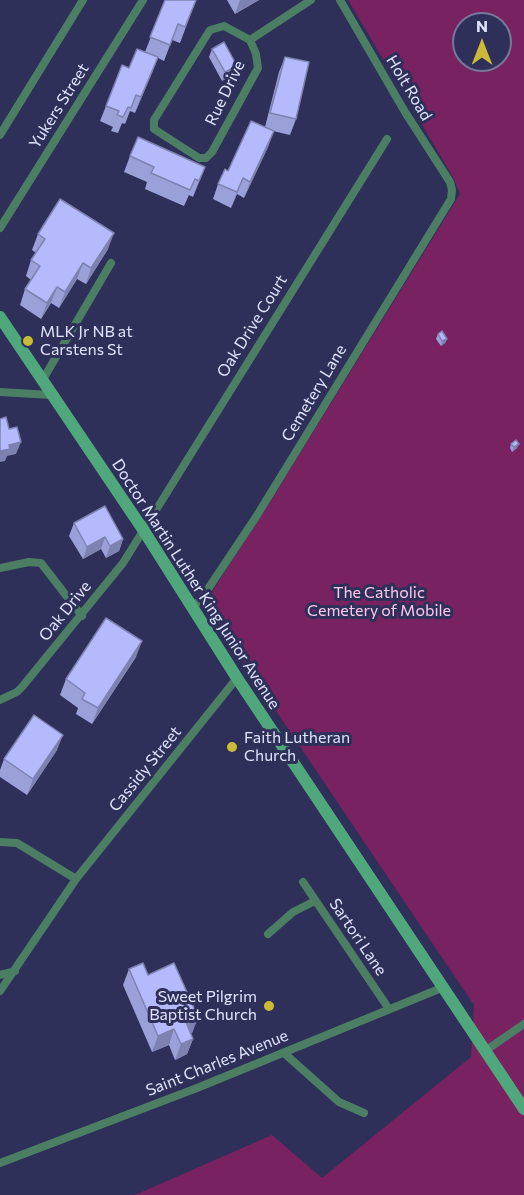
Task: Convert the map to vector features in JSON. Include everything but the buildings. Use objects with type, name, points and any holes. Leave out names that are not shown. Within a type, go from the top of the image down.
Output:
[{"type":"main road","name":"Doctor Martin Luther King Junior Avenue","points":[[0,317],[144,531],[237,678],[524,1109]]},
{"type":"street","points":[[0,135],[83,0]]},
{"type":"street","name":"Yukers Street","points":[[0,228],[143,0]]},
{"type":"street","name":"Rue Drive","points":[[250,40],[311,0]]},
{"type":"street","name":"Holt Road","points":[[340,0],[405,112],[450,182],[452,190]]},
{"type":"street","name":"Rue Drive","points":[[224,26],[250,40],[256,54],[258,68],[212,152],[206,158],[199,158],[154,129],[154,120],[210,30],[224,26]]},
{"type":"street","name":"Oak Drive Court","points":[[144,531],[218,408],[387,139]]},
{"type":"street","name":"Cemetery Lane","points":[[193,607],[202,598],[256,517],[451,199],[452,190]]},
{"type":"street","points":[[42,381],[111,263]]},
{"type":"street","points":[[0,392],[51,395]]},
{"type":"street","name":"Oak Drive","points":[[0,700],[17,692],[82,616],[123,563],[144,531]]},
{"type":"street","points":[[0,568],[29,562],[41,563],[82,616]]},
{"type":"street","name":"Cassidy Street","points":[[0,991],[76,879],[237,678]]},
{"type":"street","points":[[0,842],[17,843],[76,879]]},
{"type":"street","name":"Sartori Lane","points":[[303,882],[389,1009]]},
{"type":"street","points":[[268,934],[293,912],[315,901]]},
{"type":"street","points":[[0,975],[15,971]]},
{"type":"street","name":"Saint Charles Avenue","points":[[0,1163],[284,1053],[444,987]]},
{"type":"street","points":[[485,1051],[524,1024]]},
{"type":"street","points":[[284,1053],[339,1102],[364,1113]]},
{"type":"green space","name":"The Catholic Cemetery of Mobile","points":[[348,0],[524,0],[524,1195],[135,1195],[272,1135],[322,1178],[471,1057],[474,1005],[204,604],[262,515],[460,194],[453,177]]},
{"type":"place","name":"MLK Jr NB at Carstens St","points":[[28,341]]},
{"type":"place","name":"Faith Lutheran Church","points":[[232,747]]},
{"type":"place","name":"Sweet Pilgrim Baptist Church","points":[[269,1006]]}]
